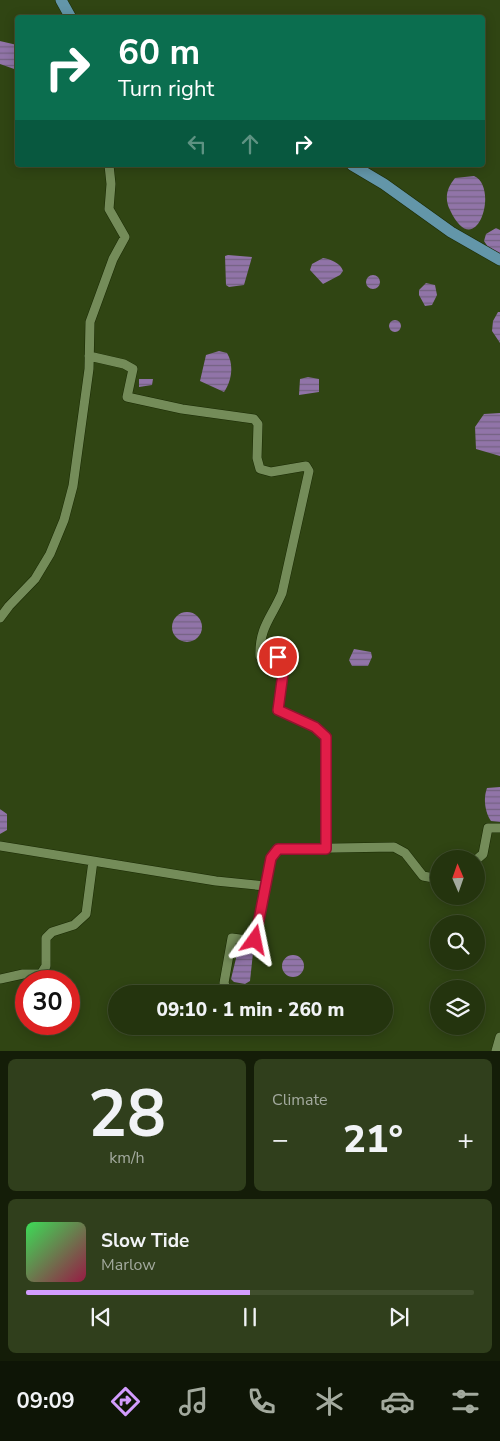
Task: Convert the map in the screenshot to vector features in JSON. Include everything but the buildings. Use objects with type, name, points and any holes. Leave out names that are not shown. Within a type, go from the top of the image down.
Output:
[{"type":"main road","points":[[61,0],[69,15]]},
{"type":"main road","points":[[355,167],[384,184],[451,232],[500,260]]},
{"type":"street","points":[[0,618],[9,606],[36,579],[50,554],[64,520],[73,486],[89,369],[90,322],[113,259],[125,237],[109,209],[111,184],[109,167]]},
{"type":"street","points":[[89,356],[124,364],[133,369],[127,397],[182,409],[254,419],[258,424],[257,458],[260,469],[271,472],[306,466],[309,471],[282,593],[276,608],[266,622],[260,638],[260,656],[278,657],[283,661],[278,710],[315,727],[326,737],[326,849]]},
{"type":"street","points":[[484,850],[488,828],[500,828]]},
{"type":"street","points":[[0,846],[216,881],[265,886]]},
{"type":"street","points":[[225,985],[232,938],[255,940],[271,858],[278,849],[394,848],[405,853],[423,876],[430,878]]},
{"type":"street","points":[[0,979],[23,974],[41,974],[46,966],[46,938],[52,932],[74,925],[86,914],[93,861]]},
{"type":"street","points":[[496,1051],[500,1037]]},
{"type":"shaded area","points":[[0,41],[15,45],[15,69],[0,64]]},
{"type":"shaded area","points":[[474,176],[481,183],[485,194],[485,206],[482,218],[476,226],[468,229],[460,225],[450,210],[447,193],[455,178]]},
{"type":"shaded area","points":[[496,228],[500,230],[500,257],[484,241],[486,234]]},
{"type":"shaded area","points":[[225,256],[252,257],[244,285],[229,287],[226,285]]},
{"type":"shaded area","points":[[323,258],[332,260],[343,271],[340,275],[323,284],[310,270],[312,264]]},
{"type":"shaded area","points":[[370,275],[376,275],[380,282],[376,289],[370,289],[366,285],[366,279]]},
{"type":"shaded area","points":[[426,283],[435,285],[437,295],[432,305],[425,306],[419,295],[419,290]]},
{"type":"shaded area","points":[[498,312],[500,312],[500,343],[492,331],[493,321]]},
{"type":"shaded area","points":[[395,320],[401,326],[395,332],[389,326]]},
{"type":"shaded area","points":[[219,351],[227,353],[231,362],[229,383],[224,392],[200,381],[206,355]]},
{"type":"shaded area","points":[[308,377],[319,379],[319,392],[299,395],[300,379]]},
{"type":"shaded area","points":[[139,379],[153,379],[152,385],[139,387]]},
{"type":"shaded area","points":[[500,413],[500,456],[476,449],[475,427],[484,414]]},
{"type":"shaded area","points":[[187,612],[198,616],[202,627],[198,638],[187,642],[176,638],[172,627],[176,616]]},
{"type":"shaded area","points":[[354,649],[371,652],[372,657],[368,666],[352,666],[349,660]]},
{"type":"shaded area","points":[[500,787],[500,822],[491,821],[485,805],[487,788]]},
{"type":"shaded area","points":[[0,809],[7,814],[7,830],[0,834]]},
{"type":"shaded area","points":[[249,948],[253,953],[250,981],[245,984],[234,982],[231,979],[238,950]]},
{"type":"shaded area","points":[[293,955],[301,958],[304,966],[301,974],[293,977],[285,974],[282,966],[285,958]]},
{"type":"route","points":[[255,940],[268,866],[278,849],[326,849],[328,743],[323,732],[278,710],[284,666],[283,661],[278,657]]}]
